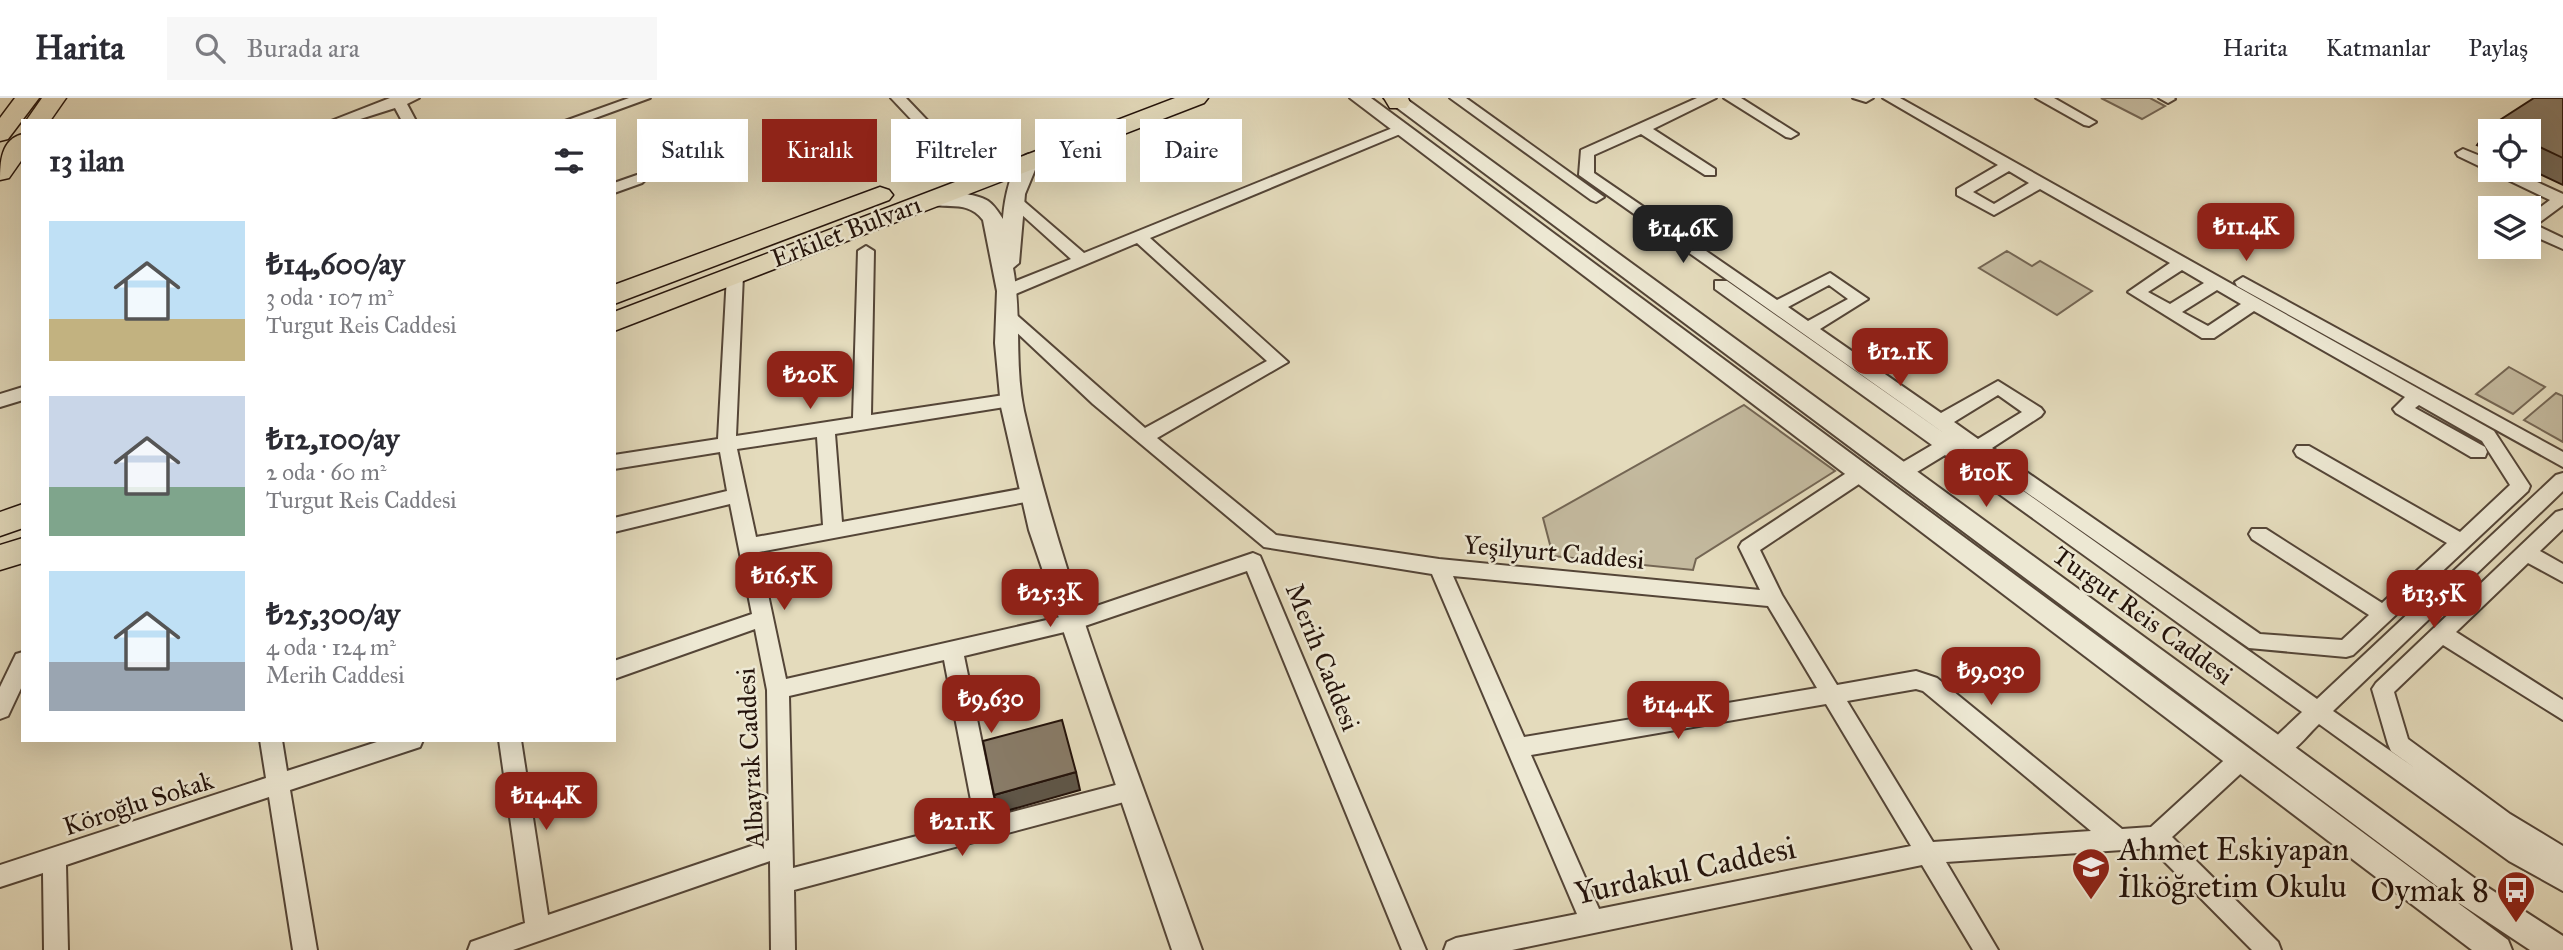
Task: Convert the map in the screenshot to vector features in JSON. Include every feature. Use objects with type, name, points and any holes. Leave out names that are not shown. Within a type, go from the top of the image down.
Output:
[{"type":"main road","points":[[0,134],[27,98]]},
{"type":"main road","points":[[39,119],[54,98]]},
{"type":"main road","name":"Erkilet Bulvarı","points":[[1021,141],[1133,98]]},
{"type":"main road","name":"Erkilet Bulvarı","points":[[616,320],[1196,98]]},
{"type":"main road","points":[[0,173],[21,144]]},
{"type":"main road","name":"Erkilet Bulvarı","points":[[616,294],[913,182]]},
{"type":"main road","points":[[0,524],[21,517]]},
{"type":"main road","points":[[0,558],[21,552]]},
{"type":"street","points":[[578,119],[643,98]]},
{"type":"street","points":[[898,98],[918,119]]},
{"type":"street","name":"Turgut Reis Caddesi","points":[[1359,98],[2497,950]]},
{"type":"street","points":[[1457,98],[2256,642],[2346,649],[2521,486],[2488,436],[1889,98]]},
{"type":"street","points":[[1709,98],[1586,153],[1587,175],[1941,422],[1962,444],[2319,710],[2517,854],[2563,880]]},
{"type":"street","points":[[1731,98],[1791,134]]},
{"type":"street","points":[[1860,98],[1866,98]]},
{"type":"street","points":[[1910,98],[2563,460]]},
{"type":"street","points":[[2043,98],[2089,122]]},
{"type":"street","points":[[344,119],[403,99],[408,119]]},
{"type":"street","name":"Turgut Reis Caddesi","points":[[1400,99],[1900,473],[2473,895],[2557,950]]},
{"type":"street","points":[[1642,128],[1710,172]]},
{"type":"street","points":[[1006,302],[1082,260],[1401,129]]},
{"type":"street","points":[[2463,153],[2478,160]]},
{"type":"street","points":[[1006,302],[1015,201],[1018,183],[1029,160]]},
{"type":"street","points":[[2009,165],[1962,192],[1994,210],[2040,183]]},
{"type":"street","points":[[616,187],[637,180]]},
{"type":"street","points":[[2525,182],[2561,199],[2541,215]]},
{"type":"street","points":[[932,198],[962,198],[988,210],[993,219],[1006,302],[1012,400],[1031,495],[1186,950]]},
{"type":"street","points":[[1015,201],[1082,260]]},
{"type":"street","points":[[1669,232],[1713,211]]},
{"type":"street","points":[[2541,232],[2563,244]]},
{"type":"street","points":[[1139,237],[1279,362],[1144,437]]},
{"type":"street","points":[[862,422],[866,251]]},
{"type":"street","points":[[2181,263],[2136,292],[2208,334],[2253,304]]},
{"type":"street","name":"Albayrak Caddesi","points":[[735,275],[727,443],[778,690],[783,950]]},
{"type":"street","points":[[1776,307],[1830,278],[1860,299],[1807,329]]},
{"type":"street","points":[[2170,312],[2216,282]]},
{"type":"street","points":[[1006,302],[1144,437],[1271,542],[1253,561]]},
{"type":"street","points":[[1900,473],[2035,412],[1998,387],[1941,422]]},
{"type":"street","points":[[0,401],[21,394]]},
{"type":"street","points":[[2418,397],[2402,409],[2478,452]]},
{"type":"street","points":[[616,462],[1012,400]]},
{"type":"street","points":[[826,428],[833,530]]},
{"type":"street","points":[[2303,451],[2462,541]]},
{"type":"street","points":[[1861,473],[1749,547],[1774,599],[1986,950]]},
{"type":"street","points":[[2277,750],[2563,480]]},
{"type":"street","points":[[616,525],[738,495]]},
{"type":"street","points":[[749,546],[1031,495]]},
{"type":"street","points":[[2558,529],[2526,552],[2383,689],[2399,744],[2502,821],[2563,858]]},
{"type":"street","points":[[2259,534],[2384,614]]},
{"type":"street","name":"Yeşilyurt Caddesi","points":[[1271,542],[1439,567],[1774,599]]},
{"type":"street","points":[[2526,552],[2563,574]]},
{"type":"street","name":"Merih Caddesi","points":[[778,690],[1073,622],[1253,561],[1414,950]]},
{"type":"street","points":[[1439,567],[1593,923]]},
{"type":"street","points":[[616,669],[764,618]]},
{"type":"street","points":[[2441,633],[2563,711]]},
{"type":"street","points":[[952,650],[988,829]]},
{"type":"street","points":[[0,710],[21,664]]},
{"type":"street","points":[[1517,748],[1907,680],[1930,684],[2118,840]]},
{"type":"street","points":[[271,742],[304,950]]},
{"type":"street","name":"Köroğlu Sokak","points":[[0,876],[278,787],[406,742]]},
{"type":"street","points":[[510,742],[538,930]]},
{"type":"street","points":[[2241,759],[2156,837],[2269,950]]},
{"type":"street","points":[[782,882],[1131,791]]},
{"type":"street","name":"Yurdakul Caddesi","points":[[1455,950],[1530,943],[1593,923],[1927,853],[2156,837]]},
{"type":"street","points":[[480,950],[782,846]]},
{"type":"street","points":[[54,859],[56,950]]},
{"type":"shaded area","points":[[2101,98],[2150,98],[2165,106],[2142,119]]},
{"type":"shaded area","points":[[2007,251],[2032,266],[2040,261],[2092,291],[2057,315],[1979,268]]},
{"type":"shaded area","points":[[2509,367],[2545,387],[2513,414],[2476,394]]},
{"type":"shaded area","points":[[2556,393],[2563,396],[2563,442],[2524,420]]},
{"type":"shaded area","points":[[1744,405],[1835,471],[1696,559],[1693,570],[1553,556],[1543,518]]},
{"type":"building","points":[[2534,98],[2563,98],[2563,158],[2541,148],[2541,119],[2501,119]]},
{"type":"building","points":[[1062,720],[1076,772],[994,795],[983,741]]},
{"type":"place","name":"Ahmet Eskiyapan İlköğretim Okulu","points":[[2091,901]]},
{"type":"place","name":"Oymak 8","points":[[2516,924]]}]
